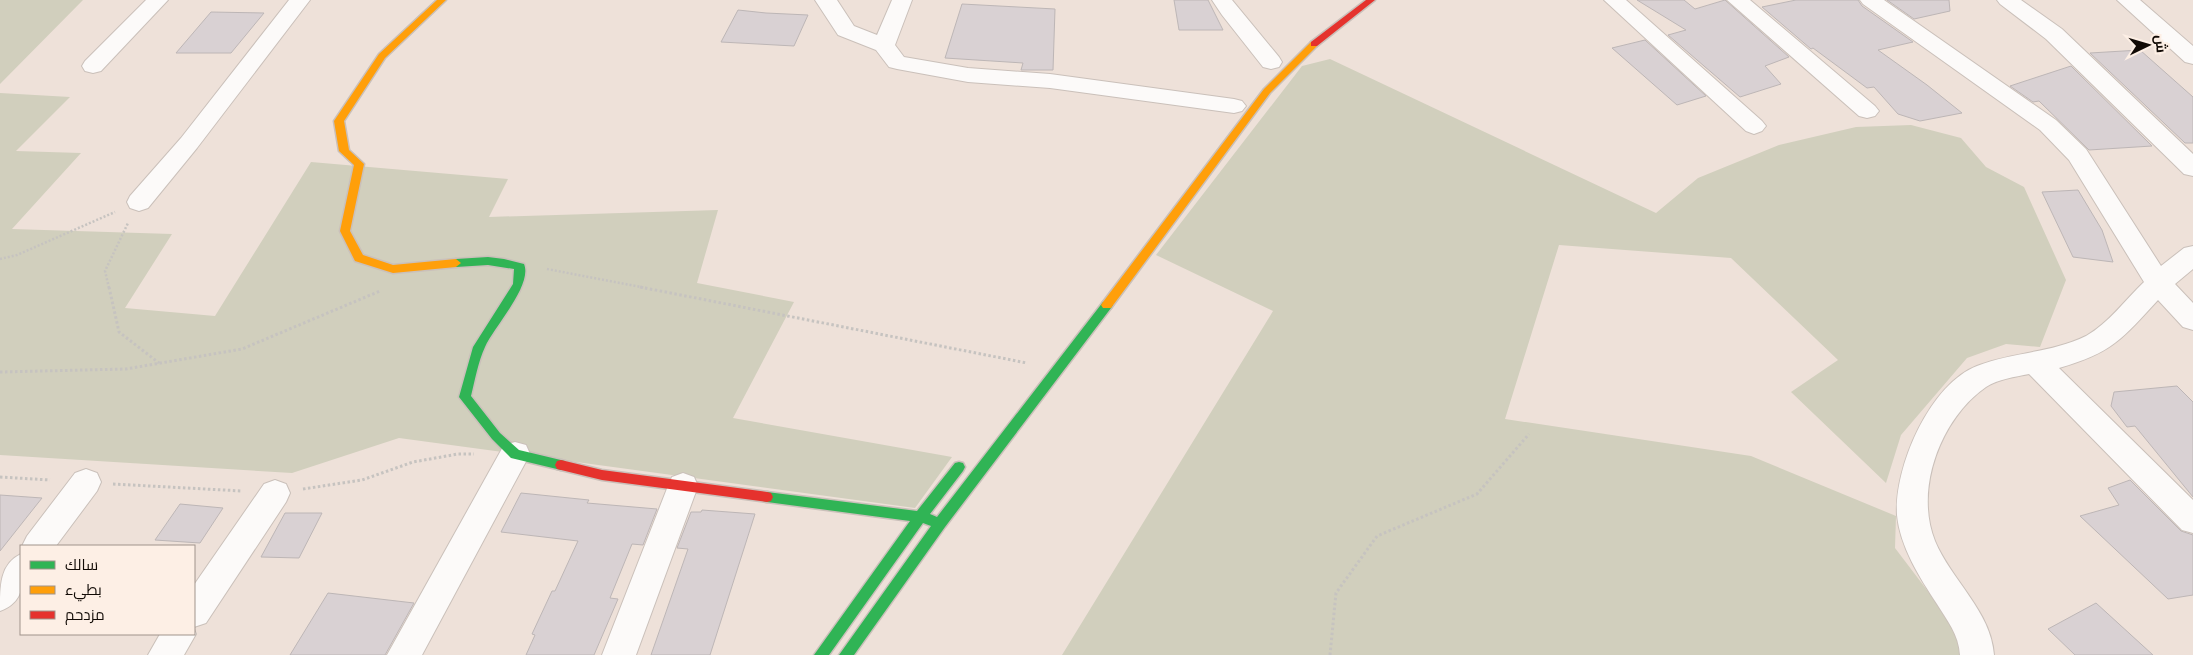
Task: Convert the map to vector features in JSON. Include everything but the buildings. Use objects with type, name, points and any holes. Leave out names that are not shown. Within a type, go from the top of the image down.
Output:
[{"type":"street","points":[[93,66],[158,0]]},
{"type":"street","points":[[139,202],[189,143],[300,0]]},
{"type":"street","points":[[442,0],[382,56],[339,121],[344,151],[359,164],[345,232],[360,258],[390,269],[422,269],[494,261],[512,262],[520,267],[518,284],[479,347],[465,396],[496,436],[515,454],[602,475],[920,517],[940,523]]},
{"type":"street","points":[[825,0],[846,30],[884,45],[897,62],[959,74],[1050,81],[1234,106]]},
{"type":"street","points":[[884,45],[902,0]]},
{"type":"street","points":[[1222,0],[1229,11],[1276,63]]},
{"type":"street","points":[[846,655],[940,523],[1059,369],[1266,91],[1276,63],[1371,0]]},
{"type":"street","points":[[1614,0],[1754,126]]},
{"type":"street","points":[[1737,0],[1868,111]]},
{"type":"street","points":[[1870,0],[2012,99],[2065,140],[2078,155],[2158,284],[2193,320]]},
{"type":"street","points":[[2007,0],[2054,34],[2193,168]]},
{"type":"street","points":[[2126,0],[2193,57]]},
{"type":"street","points":[[1977,655],[1973,635],[1926,554],[1915,528],[1913,516],[1916,482],[1924,449],[1936,425],[1970,384],[1984,375],[2004,368],[2061,358],[2100,340],[2158,284],[2193,255]]},
{"type":"street","points":[[2036,363],[2193,520]]},
{"type":"street","points":[[404,655],[515,454]]},
{"type":"street","points":[[821,655],[920,517],[968,456]]},
{"type":"street","points":[[39,545],[86,482]]},
{"type":"street","points":[[619,655],[683,486]]},
{"type":"street","points":[[195,611],[275,493]]},
{"type":"street","points":[[0,596],[20,569]]},
{"type":"street","points":[[165,655],[178,635]]},
{"type":"path","points":[[0,259],[17,255],[139,202]]},
{"type":"path","points":[[139,202],[105,271],[119,332],[159,363]]},
{"type":"path","points":[[520,267],[546,269],[1059,369]]},
{"type":"path","points":[[0,372],[126,369],[242,349],[406,280],[422,269]]},
{"type":"path","points":[[1330,655],[1336,593],[1377,536],[1476,494],[1529,434]]},
{"type":"shaded area","points":[[0,0],[83,0],[0,84]]},
{"type":"shaded area","points":[[1330,59],[1656,213],[1698,178],[1779,145],[1856,127],[1911,125],[1961,138],[1986,167],[2024,187],[2066,280],[2040,347],[2006,344],[1967,358],[1901,435],[1886,483],[1791,392],[1838,360],[1731,258],[1559,245],[1505,419],[1751,456],[1896,516],[1895,548],[1971,648],[1967,655],[1062,655],[1273,311],[1156,255],[1302,66]]},
{"type":"shaded area","points":[[0,93],[70,97],[16,151],[81,153],[12,229],[172,234],[125,308],[215,316],[311,162],[508,179],[489,217],[718,210],[697,283],[794,302],[733,418],[952,457],[915,508],[399,438],[292,473],[0,455]]},
{"type":"traffic: fast","points":[[456,263],[480,261],[512,264],[520,267],[518,284],[479,347],[465,397],[496,436],[515,454],[561,465]]},
{"type":"traffic: fast","points":[[846,655],[940,523],[1107,305]]},
{"type":"traffic: fast","points":[[821,655],[920,517],[959,467]]},
{"type":"traffic: fast","points":[[767,497],[920,517],[940,523]]},
{"type":"traffic: slow","points":[[442,0],[382,56],[339,121],[344,151],[359,164],[345,231],[359,258],[393,269],[456,263]]},
{"type":"traffic: slow","points":[[1107,305],[1267,91],[1314,44]]},
{"type":"traffic: jam","points":[[1314,44],[1371,0]]},
{"type":"traffic: jam","points":[[561,465],[602,475],[767,497]]}]
